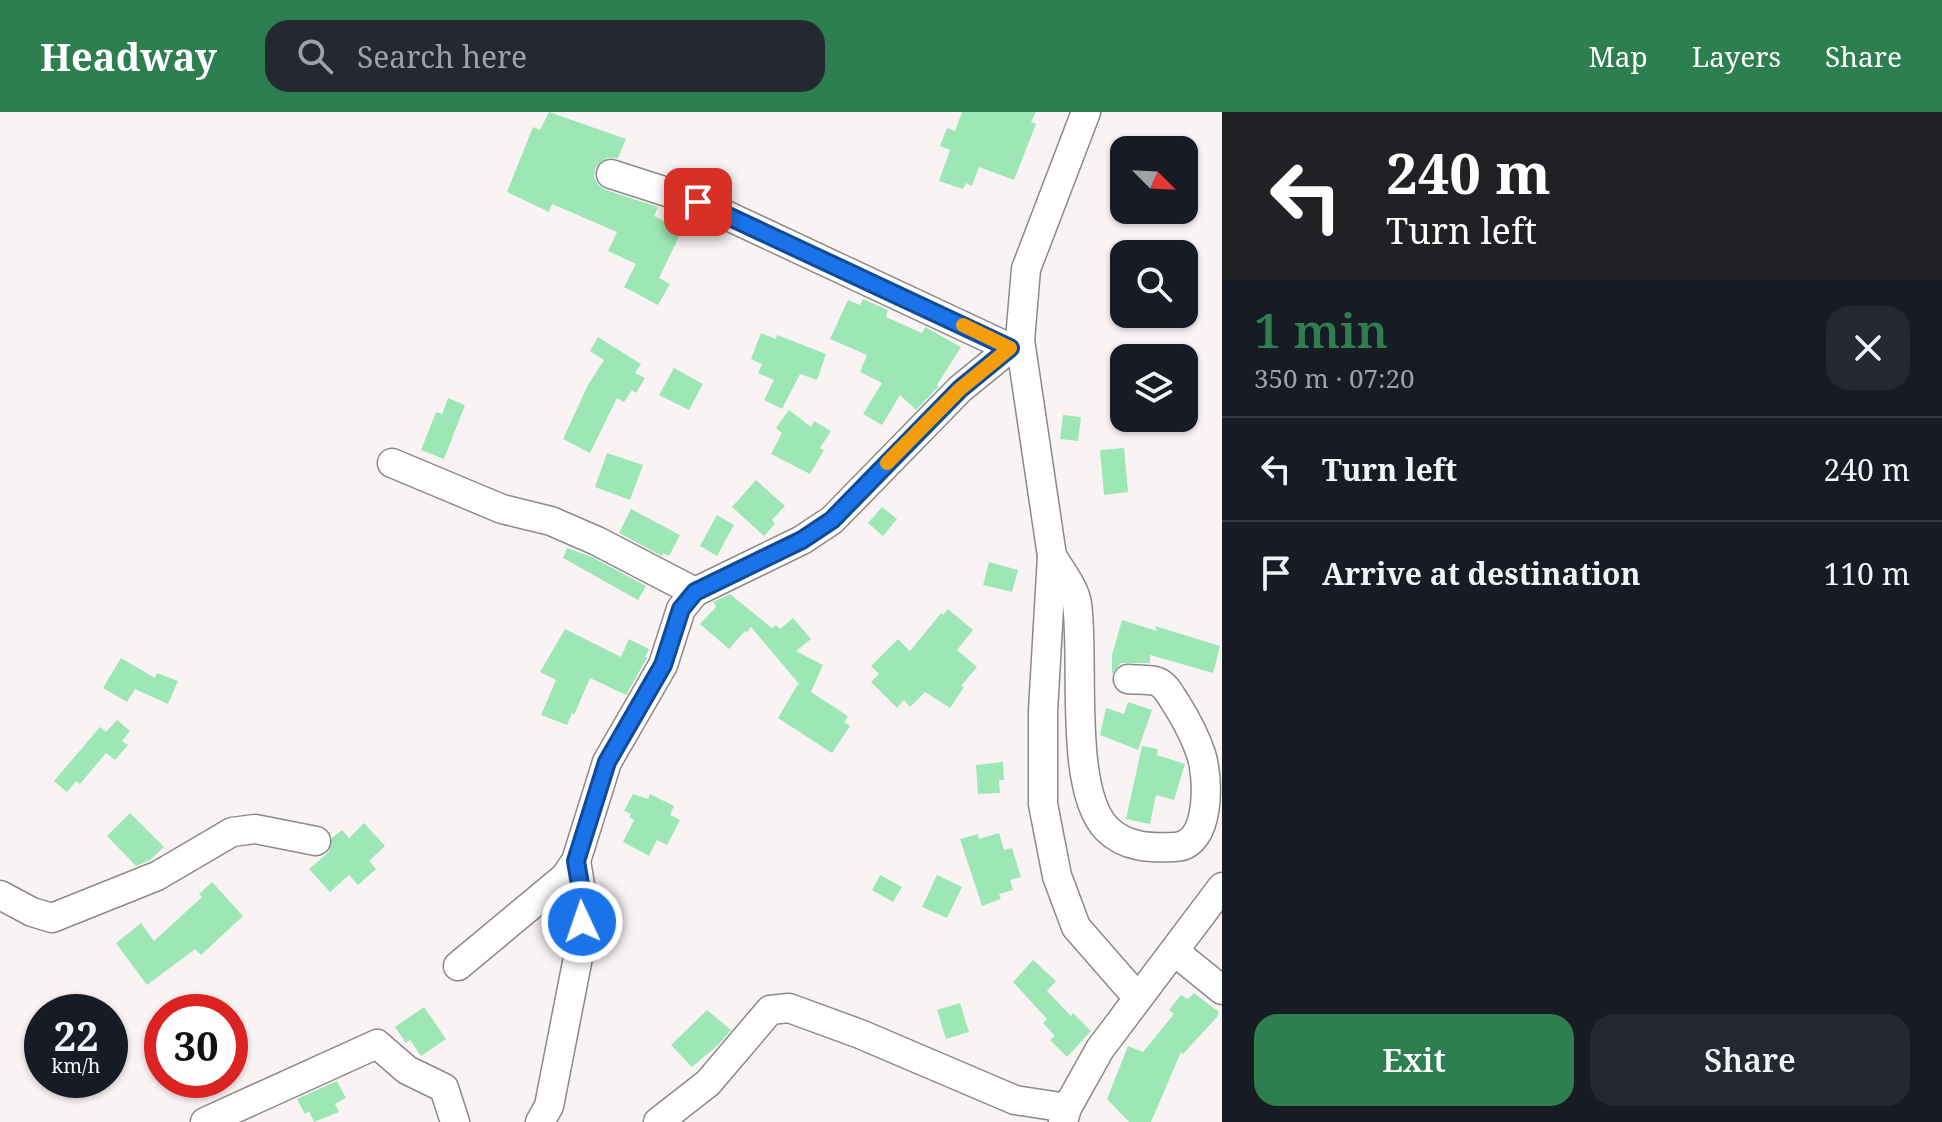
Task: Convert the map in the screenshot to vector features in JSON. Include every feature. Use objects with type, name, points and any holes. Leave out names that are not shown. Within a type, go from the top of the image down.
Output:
[{"type":"street","points":[[1086,112],[1026,269],[1015,344],[1052,556],[1043,711],[1043,804],[1057,876],[1076,927],[1138,998]]},
{"type":"street","points":[[611,174],[698,202],[1015,344]]},
{"type":"street","points":[[458,966],[565,877],[576,861],[607,762],[663,665],[681,609],[695,592],[802,540],[832,520],[960,389],[1015,344]]},
{"type":"street","points":[[392,463],[502,509],[551,521],[597,541],[695,592]]},
{"type":"street","points":[[1052,556],[1077,601],[1083,762],[1093,805],[1106,828],[1123,841],[1145,848],[1181,847],[1198,835],[1203,817],[1208,788],[1202,756],[1189,724],[1165,687],[1156,681],[1128,679]]},
{"type":"street","points":[[0,895],[32,912],[52,918],[157,876],[232,832],[255,829],[316,841]]},
{"type":"street","points":[[540,1122],[549,1106],[581,942],[583,902],[576,861]]},
{"type":"street","points":[[658,1122],[708,1083],[770,1010],[789,1008],[860,1034],[1010,1111],[1065,1115],[1100,1049],[1222,887]]},
{"type":"street","points":[[1174,951],[1222,990]]},
{"type":"street","points":[[205,1122],[377,1044],[407,1070],[444,1088],[455,1122]]},
{"type":"building","points":[[549,112],[626,139],[618,158],[607,158],[595,168],[594,177],[598,185],[658,207],[654,216],[682,230],[659,278],[670,284],[658,305],[624,287],[636,264],[608,251],[617,232],[552,204],[549,212],[507,192],[533,127],[540,130]]},
{"type":"building","points":[[962,112],[1036,112],[1031,122],[1036,124],[1014,180],[979,167],[972,186],[966,183],[963,189],[939,181],[950,150],[940,146],[947,128],[955,131]]},
{"type":"building","points":[[863,299],[888,310],[886,317],[922,333],[925,327],[961,347],[938,387],[916,410],[900,395],[882,425],[863,414],[882,383],[860,372],[867,355],[830,339],[848,300],[860,305]]},
{"type":"building","points":[[761,333],[776,339],[777,335],[826,354],[817,380],[800,374],[782,409],[764,400],[774,380],[758,373],[762,364],[751,359]]},
{"type":"building","points":[[598,337],[641,364],[635,373],[645,378],[636,393],[632,390],[624,402],[617,398],[590,453],[563,439],[588,385],[604,360],[590,351]]},
{"type":"building","points":[[674,368],[703,384],[689,410],[659,395]]},
{"type":"building","points":[[448,398],[465,405],[444,459],[421,450],[436,412],[442,414]]},
{"type":"building","points":[[789,410],[811,427],[814,421],[831,431],[820,448],[824,450],[810,474],[771,454],[782,433],[776,428]]},
{"type":"building","points":[[1063,415],[1081,417],[1078,441],[1060,439]]},
{"type":"building","points":[[1124,448],[1128,492],[1104,495],[1100,450]]},
{"type":"building","points":[[607,453],[643,465],[630,500],[595,487]]},
{"type":"building","points":[[756,480],[785,506],[772,520],[775,524],[764,536],[732,507]]},
{"type":"building","points":[[882,507],[897,519],[883,536],[868,523]]},
{"type":"building","points":[[631,509],[680,535],[669,556],[663,553],[662,556],[619,533]]},
{"type":"building","points":[[717,515],[734,525],[717,556],[700,546]]},
{"type":"building","points":[[567,548],[592,557],[646,586],[638,600],[563,558]]},
{"type":"building","points":[[989,562],[1018,570],[1012,592],[983,585]]},
{"type":"building","points":[[730,594],[772,628],[776,625],[780,629],[793,618],[811,639],[796,651],[823,665],[811,692],[848,716],[844,722],[850,726],[832,753],[778,718],[800,685],[751,627],[729,649],[700,624],[716,607],[713,602]]},
{"type":"building","points":[[948,609],[973,630],[957,650],[977,667],[961,686],[964,687],[950,708],[925,692],[910,707],[904,700],[897,708],[871,682],[879,674],[871,666],[898,639],[910,651],[941,613],[943,615]]},
{"type":"building","points":[[1122,620],[1157,631],[1155,626],[1220,646],[1213,673],[1150,655],[1150,663],[1121,663],[1112,674],[1112,655]]},
{"type":"building","points":[[565,629],[621,657],[629,639],[649,649],[626,695],[590,678],[567,725],[541,715],[556,680],[540,672]]},
{"type":"building","points":[[121,658],[155,678],[157,673],[178,681],[168,704],[135,689],[127,702],[103,688]]},
{"type":"building","points":[[1128,702],[1152,710],[1138,750],[1100,735],[1106,708],[1124,714]]},
{"type":"building","points":[[117,720],[130,731],[122,741],[128,745],[115,760],[106,753],[80,784],[76,781],[67,792],[54,781],[100,727],[106,732]]},
{"type":"building","points":[[1142,746],[1158,749],[1157,755],[1185,764],[1174,800],[1156,795],[1150,824],[1126,819]]},
{"type":"building","points":[[1003,762],[1004,780],[999,780],[1000,793],[978,794],[976,765]]},
{"type":"building","points":[[633,794],[648,799],[650,794],[674,806],[670,815],[680,820],[667,845],[657,840],[649,856],[623,842],[634,820],[629,817],[631,814],[624,811]]},
{"type":"building","points":[[130,813],[164,847],[150,860],[136,866],[107,836]]},
{"type":"building","points":[[364,823],[385,846],[369,861],[376,869],[358,885],[349,875],[330,892],[309,869],[329,852],[332,838],[342,830],[349,838]]},
{"type":"building","points":[[999,833],[1004,850],[1012,848],[1021,877],[1010,880],[1013,890],[999,894],[1001,899],[982,906],[960,839],[978,834],[979,839]]},
{"type":"building","points":[[880,875],[902,887],[893,902],[872,890]]},
{"type":"building","points":[[937,875],[962,887],[947,918],[922,907]]},
{"type":"building","points":[[212,882],[243,916],[201,955],[195,949],[147,985],[116,943],[141,923],[154,941],[202,897],[199,894]]},
{"type":"building","points":[[1033,960],[1056,981],[1047,991],[1091,1031],[1067,1057],[1050,1040],[1055,1036],[1043,1023],[1047,1019],[1013,982]]},
{"type":"building","points":[[1194,993],[1219,1012],[1217,1017],[1183,1054],[1181,1052],[1151,1122],[1129,1122],[1107,1099],[1128,1046],[1143,1052],[1174,1014],[1169,1010],[1181,995],[1188,999]]},
{"type":"building","points":[[960,1003],[969,1032],[946,1039],[937,1010]]},
{"type":"building","points":[[424,1007],[446,1039],[421,1056],[410,1040],[406,1043],[395,1027]]},
{"type":"building","points":[[707,1010],[731,1030],[692,1067],[671,1045]]},
{"type":"building","points":[[337,1081],[346,1098],[335,1104],[339,1112],[314,1122],[309,1111],[305,1114],[297,1099]]},
{"type":"slow traffic","points":[[887,463],[960,389],[1010,348],[963,325]]},
{"type":"route","points":[[582,922],[583,902],[576,861],[607,762],[663,665],[681,609],[695,592],[802,540],[832,520],[960,389],[1010,348],[698,202]]}]
